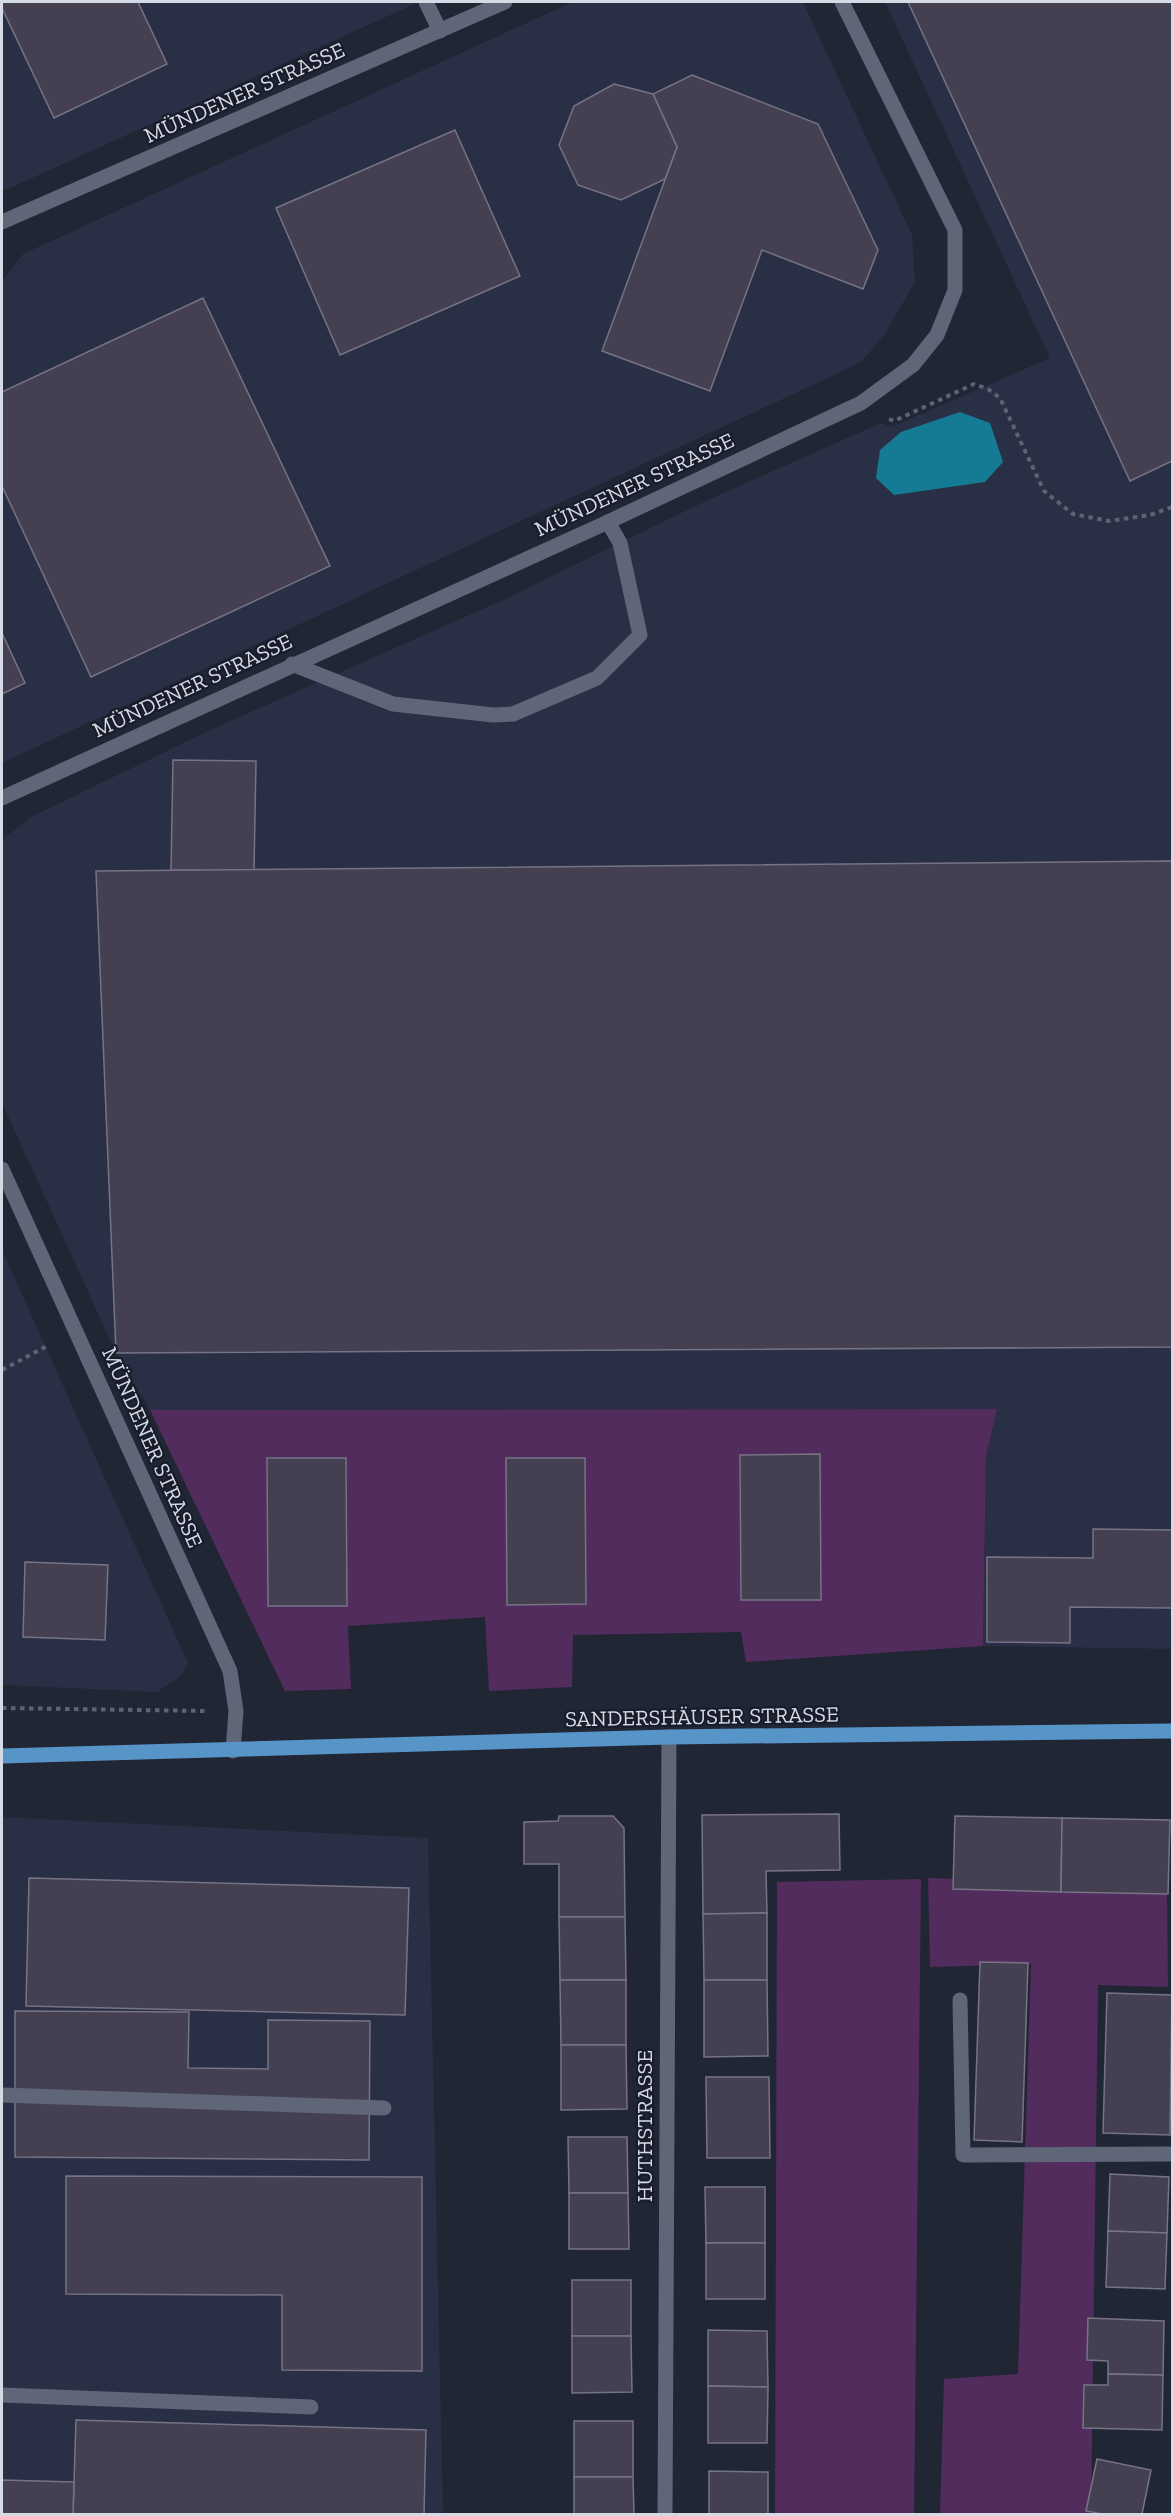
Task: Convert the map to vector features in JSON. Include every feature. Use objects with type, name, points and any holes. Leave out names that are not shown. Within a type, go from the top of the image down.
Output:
[{"type":"main road","name":"SANDERSHÄUSER STRASSE","points":[[2,1756],[669,1737],[1173,1731]]},
{"type":"street","points":[[426,2],[440,31]]},
{"type":"street","name":"MÜNDENER STRASSE","points":[[2,222],[505,2]]},
{"type":"street","name":"MÜNDENER STRASSE","points":[[2,798],[608,522],[861,403],[913,365],[937,335],[955,290],[955,230],[842,2]]},
{"type":"street","points":[[292,664],[393,704],[493,714],[513,714],[597,678],[640,635],[620,543],[608,522]]},
{"type":"street","name":"MÜNDENER STRASSE","points":[[2,1169],[230,1671],[236,1711],[233,1751]]},
{"type":"street","name":"HUTHSTRASSE","points":[[665,2514],[669,1737]]},
{"type":"street","points":[[960,2000],[963,2155],[1173,2154]]},
{"type":"street","points":[[2,2095],[384,2108]]},
{"type":"street","points":[[2,2395],[311,2407]]},
{"type":"path","points":[[861,403],[894,421],[974,384],[988,389],[1000,398],[1044,491],[1073,514],[1109,521],[1150,515],[1173,507]]},
{"type":"path","points":[[2,1370],[76,1331]]},
{"type":"path","points":[[2,1708],[236,1711]]},
{"type":"shaded area","points":[[2,2],[419,2],[8,189],[2,189]]},
{"type":"shaded area","points":[[572,2],[803,2],[912,235],[915,282],[885,334],[863,360],[847,369],[2,763],[2,281],[23,254]]},
{"type":"shaded area","points":[[885,2],[1172,2],[1172,1649],[983,1646],[986,1457],[996,1409],[150,1410],[116,1353],[2,1103],[2,840],[31,817],[208,731],[503,600],[712,498],[881,423],[891,427],[1050,358]]},
{"type":"shaded area","points":[[2,1250],[188,1663],[180,1677],[157,1692],[2,1685]]},
{"type":"shaded area","points":[[997,1409],[986,1457],[983,1646],[746,1662],[741,1632],[573,1635],[572,1687],[489,1691],[485,1617],[348,1626],[351,1689],[285,1691],[150,1410]]},
{"type":"shaded area","points":[[2,1817],[428,1838],[443,2514],[2,2514]]},
{"type":"shaded area","points":[[928,1878],[1167,1886],[1168,1987],[1098,1985],[1091,2514],[940,2514],[944,2379],[1018,2374],[1031,1964],[930,1967]]},
{"type":"shaded area","points":[[921,1879],[914,2514],[775,2514],[777,1882]]},
{"type":"water","points":[[960,412],[990,423],[1003,462],[985,482],[894,495],[876,478],[880,450],[901,432]]},
{"type":"building","points":[[2,2],[138,2],[167,64],[54,118],[2,8]]},
{"type":"building","points":[[908,2],[1172,2],[1172,461],[1130,481]]},
{"type":"building","points":[[692,75],[818,124],[878,250],[863,289],[762,250],[710,391],[602,351],[677,147],[653,94]]},
{"type":"building","points":[[614,84],[653,94],[677,147],[665,179],[621,200],[578,185],[559,145],[574,106]]},
{"type":"building","points":[[455,130],[520,276],[340,355],[276,208]]},
{"type":"building","points":[[203,298],[330,566],[91,677],[2,486],[2,392]]},
{"type":"building","points":[[2,633],[25,683],[2,694]]},
{"type":"building","points":[[173,760],[256,761],[254,871],[171,870]]},
{"type":"building","points":[[1172,861],[1172,1347],[116,1353],[96,871]]},
{"type":"building","points":[[820,1454],[821,1600],[741,1600],[740,1455]]},
{"type":"building","points":[[267,1458],[346,1458],[347,1606],[268,1606]]},
{"type":"building","points":[[506,1458],[585,1458],[586,1604],[507,1605]]},
{"type":"building","points":[[1093,1529],[1172,1530],[1172,1608],[1070,1607],[1070,1643],[987,1642],[987,1557],[1093,1558]]},
{"type":"building","points":[[25,1562],[108,1565],[105,1640],[23,1637]]},
{"type":"building","points":[[839,1814],[840,1870],[766,1871],[767,1913],[703,1914],[702,1815]]},
{"type":"building","points":[[559,1816],[613,1816],[624,1828],[625,1917],[559,1917],[559,1864],[524,1864],[524,1822],[558,1821]]},
{"type":"building","points":[[955,1816],[1062,1818],[1061,1892],[953,1889]]},
{"type":"building","points":[[1062,1818],[1170,1820],[1168,1894],[1061,1892]]},
{"type":"building","points":[[29,1878],[409,1888],[405,2015],[26,2006]]},
{"type":"building","points":[[767,1913],[767,1980],[704,1980],[703,1914]]},
{"type":"building","points":[[559,1917],[625,1917],[626,1980],[560,1980]]},
{"type":"building","points":[[980,1962],[1028,1963],[1022,2142],[974,2140]]},
{"type":"building","points":[[560,1980],[626,1980],[626,2045],[561,2045]]},
{"type":"building","points":[[704,1980],[767,1980],[768,2056],[704,2057]]},
{"type":"building","points":[[1107,1993],[1172,1995],[1170,2135],[1103,2133]]},
{"type":"building","points":[[15,2011],[189,2012],[188,2068],[268,2069],[268,2020],[370,2021],[369,2160],[15,2157]]},
{"type":"building","points":[[561,2045],[626,2045],[627,2109],[561,2110]]},
{"type":"building","points":[[706,2077],[769,2077],[770,2158],[707,2158]]},
{"type":"building","points":[[568,2137],[627,2137],[628,2193],[569,2193]]},
{"type":"building","points":[[1110,2174],[1169,2177],[1167,2233],[1108,2231]]},
{"type":"building","points":[[66,2176],[422,2177],[422,2371],[282,2370],[282,2295],[66,2294]]},
{"type":"building","points":[[705,2187],[765,2187],[765,2243],[706,2243]]},
{"type":"building","points":[[569,2193],[628,2193],[629,2249],[569,2249]]},
{"type":"building","points":[[1108,2231],[1167,2233],[1165,2289],[1106,2287]]},
{"type":"building","points":[[706,2243],[765,2243],[765,2299],[706,2299]]},
{"type":"building","points":[[572,2280],[631,2280],[631,2336],[572,2336]]},
{"type":"building","points":[[1088,2318],[1164,2321],[1163,2375],[1108,2374],[1108,2361],[1087,2360]]},
{"type":"building","points":[[708,2330],[767,2331],[768,2387],[708,2386]]},
{"type":"building","points":[[572,2336],[631,2336],[632,2392],[572,2393]]},
{"type":"building","points":[[1108,2374],[1163,2375],[1162,2430],[1083,2428],[1084,2385],[1108,2385]]},
{"type":"building","points":[[708,2386],[768,2387],[767,2443],[708,2443]]},
{"type":"building","points":[[76,2420],[426,2430],[424,2514],[73,2514]]},
{"type":"building","points":[[574,2421],[633,2421],[633,2477],[574,2477]]},
{"type":"building","points":[[1097,2459],[1151,2470],[1142,2514],[1102,2514],[1086,2511]]},
{"type":"building","points":[[709,2471],[768,2472],[768,2514],[709,2514]]},
{"type":"building","points":[[574,2477],[633,2477],[634,2514],[574,2514]]},
{"type":"building","points":[[2,2480],[74,2482],[73,2514],[2,2514]]}]
